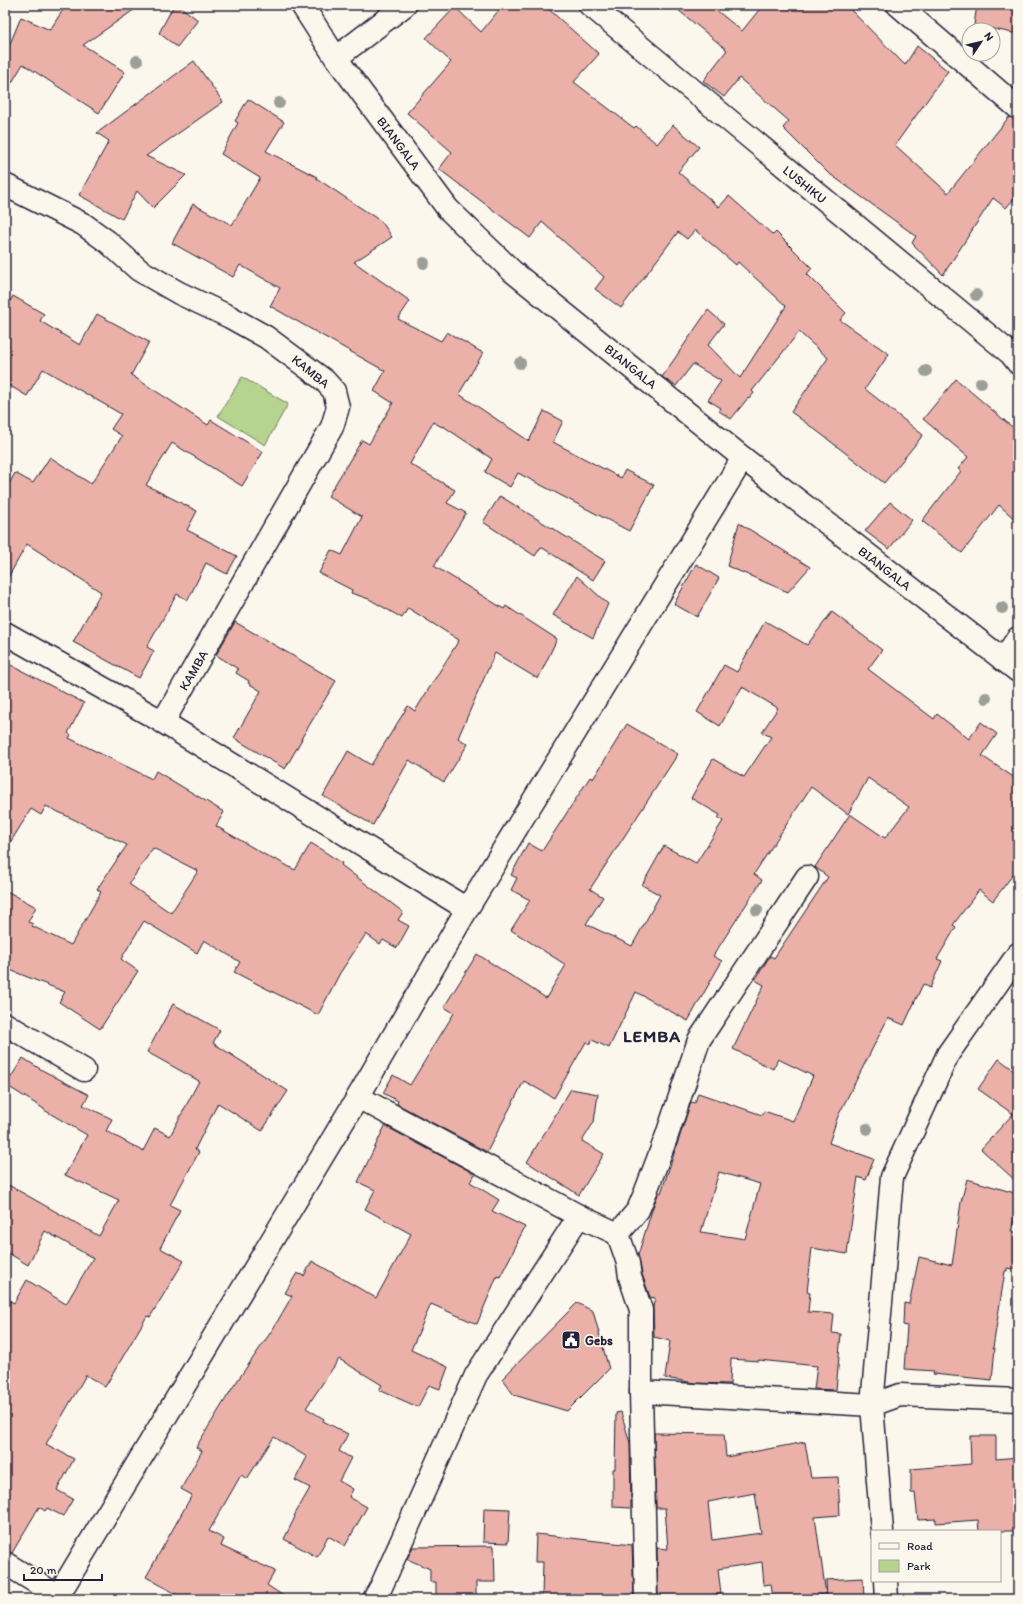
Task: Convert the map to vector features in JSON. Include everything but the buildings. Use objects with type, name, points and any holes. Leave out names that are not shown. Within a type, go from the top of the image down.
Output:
[{"type":"street","name":"BIANGALA","points":[[302,5],[336,58],[448,209],[512,271],[744,458],[1010,665]]},
{"type":"street","points":[[336,58],[405,5]]},
{"type":"street","name":"LUSHIKU","points":[[590,5],[1016,357]]},
{"type":"street","points":[[898,5],[1018,108]]},
{"type":"street","name":"KAMBA","points":[[5,185],[83,224],[108,242],[139,270],[179,293],[230,317],[266,337],[324,380],[334,391],[338,407],[332,427],[163,722]]},
{"type":"street","points":[[5,1563],[57,1598],[358,1097],[467,909],[744,458]]},
{"type":"street","points":[[5,633],[163,722],[467,909]]},
{"type":"street","points":[[1010,665],[1018,638]]},
{"type":"street","points":[[618,1234],[638,1210],[646,1191],[666,1138],[699,1040],[807,877]]},
{"type":"street","points":[[882,1530],[872,1405],[892,1177],[948,1054],[1018,954]]},
{"type":"street","points":[[5,1024],[84,1070]]},
{"type":"street","points":[[358,1097],[579,1216],[618,1234],[628,1263],[630,1278],[641,1310],[641,1392],[646,1599]]},
{"type":"street","points":[[379,1595],[476,1375],[579,1216]]},
{"type":"street","points":[[641,1392],[872,1405],[900,1395],[1018,1400]]},
{"type":"street","points":[[886,1582],[888,1599]]},
{"type":"green space","points":[[242,377],[288,404],[265,445],[218,416]]},
{"type":"place","name":"Gebs","points":[[571,1340]]},
{"type":"district","name":"LEMBA","points":[[652,1036]]}]
